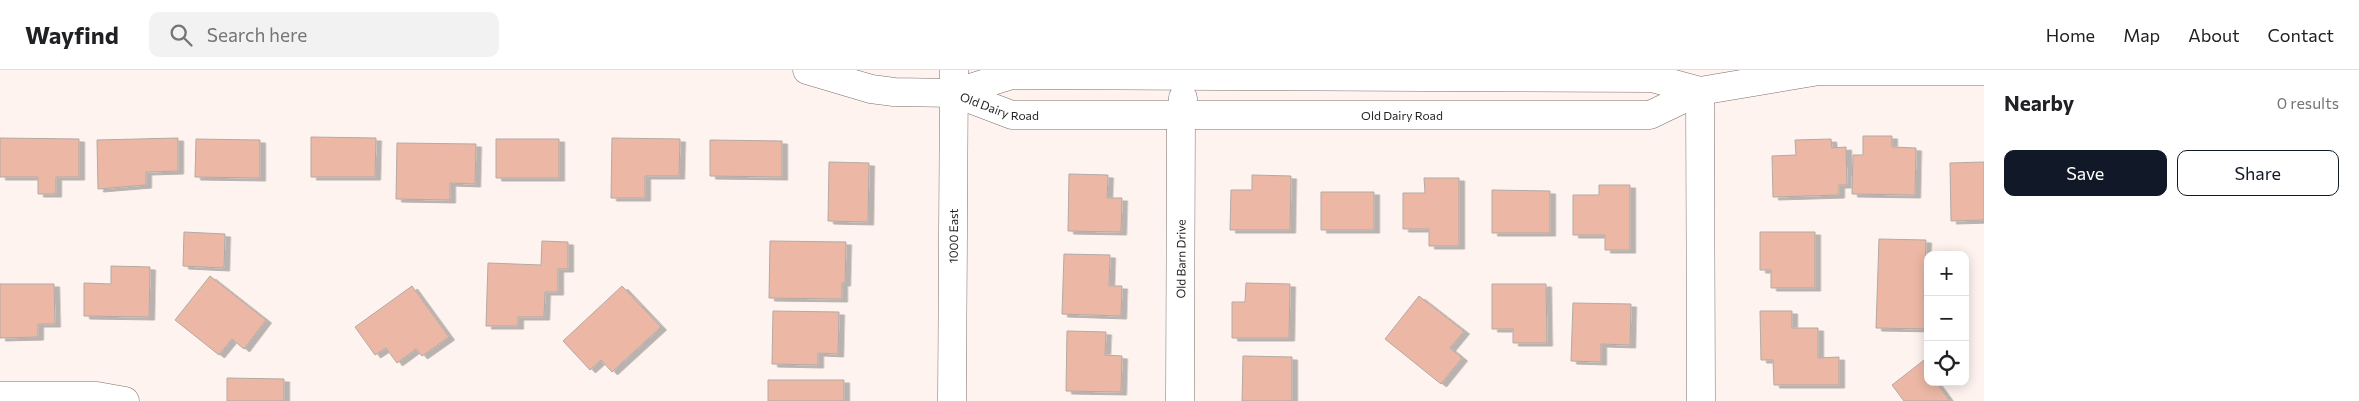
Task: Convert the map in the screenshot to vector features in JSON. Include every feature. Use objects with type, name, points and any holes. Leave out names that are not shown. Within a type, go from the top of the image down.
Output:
[{"type":"street","points":[[807,70],[816,71],[871,89],[894,92],[954,82]]},
{"type":"street","points":[[1701,401],[1700,91],[1819,71],[1984,71]]},
{"type":"street","name":"Old Dairy Road","points":[[954,82],[1012,76],[1185,73],[1488,74],[1652,78],[1700,91]]},
{"type":"street","name":"Old Barn Drive","points":[[1180,401],[1181,115],[1185,73]]},
{"type":"street","points":[[1488,74],[1489,115]]},
{"type":"street","name":"Old Dairy Road","points":[[954,82],[1012,115],[1650,115],[1700,91]]},
{"type":"street","name":"1000 East","points":[[952,401],[954,82]]},
{"type":"street","points":[[0,396],[97,396],[125,401]]},
{"type":"building","points":[[1863,136],[1892,136],[1892,147],[1916,148],[1915,195],[1852,194],[1853,155],[1863,155]]},
{"type":"building","points":[[311,137],[376,138],[375,177],[311,177]]},
{"type":"building","points":[[0,138],[79,139],[79,177],[56,177],[56,194],[38,194],[38,177],[0,177]]},
{"type":"building","points":[[178,138],[178,171],[146,172],[146,185],[98,189],[97,140]]},
{"type":"building","points":[[612,138],[680,139],[679,176],[645,176],[645,198],[611,198]]},
{"type":"building","points":[[196,139],[260,140],[260,178],[195,177]]},
{"type":"building","points":[[496,139],[559,139],[559,178],[496,178]]},
{"type":"building","points":[[1831,139],[1832,148],[1846,147],[1847,185],[1839,185],[1839,195],[1773,197],[1772,156],[1796,155],[1795,140]]},
{"type":"building","points":[[710,140],[782,141],[782,177],[710,176]]},
{"type":"building","points":[[397,143],[476,144],[475,184],[450,183],[450,200],[396,199]]},
{"type":"building","points":[[829,162],[869,163],[868,222],[828,221]]},
{"type":"building","points":[[1984,162],[1984,220],[1951,221],[1950,163]]},
{"type":"building","points":[[1069,174],[1108,175],[1107,198],[1122,198],[1121,232],[1068,231]]},
{"type":"building","points":[[1252,175],[1291,176],[1290,230],[1230,230],[1231,190],[1252,190]]},
{"type":"building","points":[[1424,178],[1459,178],[1459,246],[1429,246],[1429,229],[1403,229],[1403,193],[1425,193]]},
{"type":"building","points":[[1599,185],[1630,185],[1630,250],[1605,250],[1605,235],[1573,235],[1573,195],[1599,195]]},
{"type":"building","points":[[1492,190],[1550,191],[1550,233],[1492,233]]},
{"type":"building","points":[[1321,192],[1374,192],[1374,230],[1321,230]]},
{"type":"building","points":[[184,232],[225,234],[224,268],[183,266]]},
{"type":"building","points":[[1760,232],[1815,232],[1815,288],[1771,288],[1771,270],[1760,270]]},
{"type":"building","points":[[1879,239],[1926,240],[1926,251],[1924,251],[1924,329],[1876,328]]},
{"type":"building","points":[[542,241],[568,242],[568,269],[558,269],[558,292],[545,292],[544,317],[518,317],[518,326],[486,326],[488,263],[541,265]]},
{"type":"building","points":[[770,241],[846,242],[845,283],[842,283],[842,299],[769,298]]},
{"type":"building","points":[[1064,254],[1110,255],[1109,286],[1122,286],[1121,316],[1062,314]]},
{"type":"building","points":[[111,266],[150,267],[149,317],[84,316],[84,283],[111,284]]},
{"type":"building","points":[[210,276],[266,320],[244,349],[232,339],[219,355],[175,320]]},
{"type":"building","points":[[1246,283],[1290,284],[1289,338],[1232,338],[1232,302],[1245,302]]},
{"type":"building","points":[[0,284],[54,284],[55,324],[38,324],[38,337],[0,338]]},
{"type":"building","points":[[1492,284],[1546,284],[1547,343],[1513,343],[1513,329],[1492,329]]},
{"type":"building","points":[[412,286],[449,337],[422,356],[416,349],[397,363],[386,348],[375,355],[355,327]]},
{"type":"building","points":[[622,286],[661,327],[612,372],[601,360],[590,370],[563,341]]},
{"type":"building","points":[[1419,296],[1464,331],[1450,348],[1462,358],[1441,384],[1385,339]]},
{"type":"building","points":[[1573,303],[1631,304],[1630,345],[1601,344],[1601,362],[1571,361]]},
{"type":"building","points":[[773,311],[839,312],[838,354],[818,353],[818,365],[772,364]]},
{"type":"building","points":[[1760,311],[1792,311],[1792,328],[1818,328],[1818,358],[1839,357],[1839,385],[1774,385],[1773,360],[1761,360]]},
{"type":"building","points":[[1067,331],[1106,332],[1105,355],[1122,356],[1121,392],[1066,391]]},
{"type":"building","points":[[1243,356],[1292,357],[1292,401],[1242,401]]},
{"type":"building","points":[[1924,360],[1924,386],[1939,386],[1950,401],[1904,401],[1892,385]]},
{"type":"building","points":[[227,378],[284,379],[284,401],[227,401]]},
{"type":"building","points":[[768,380],[844,380],[844,401],[768,401]]}]
